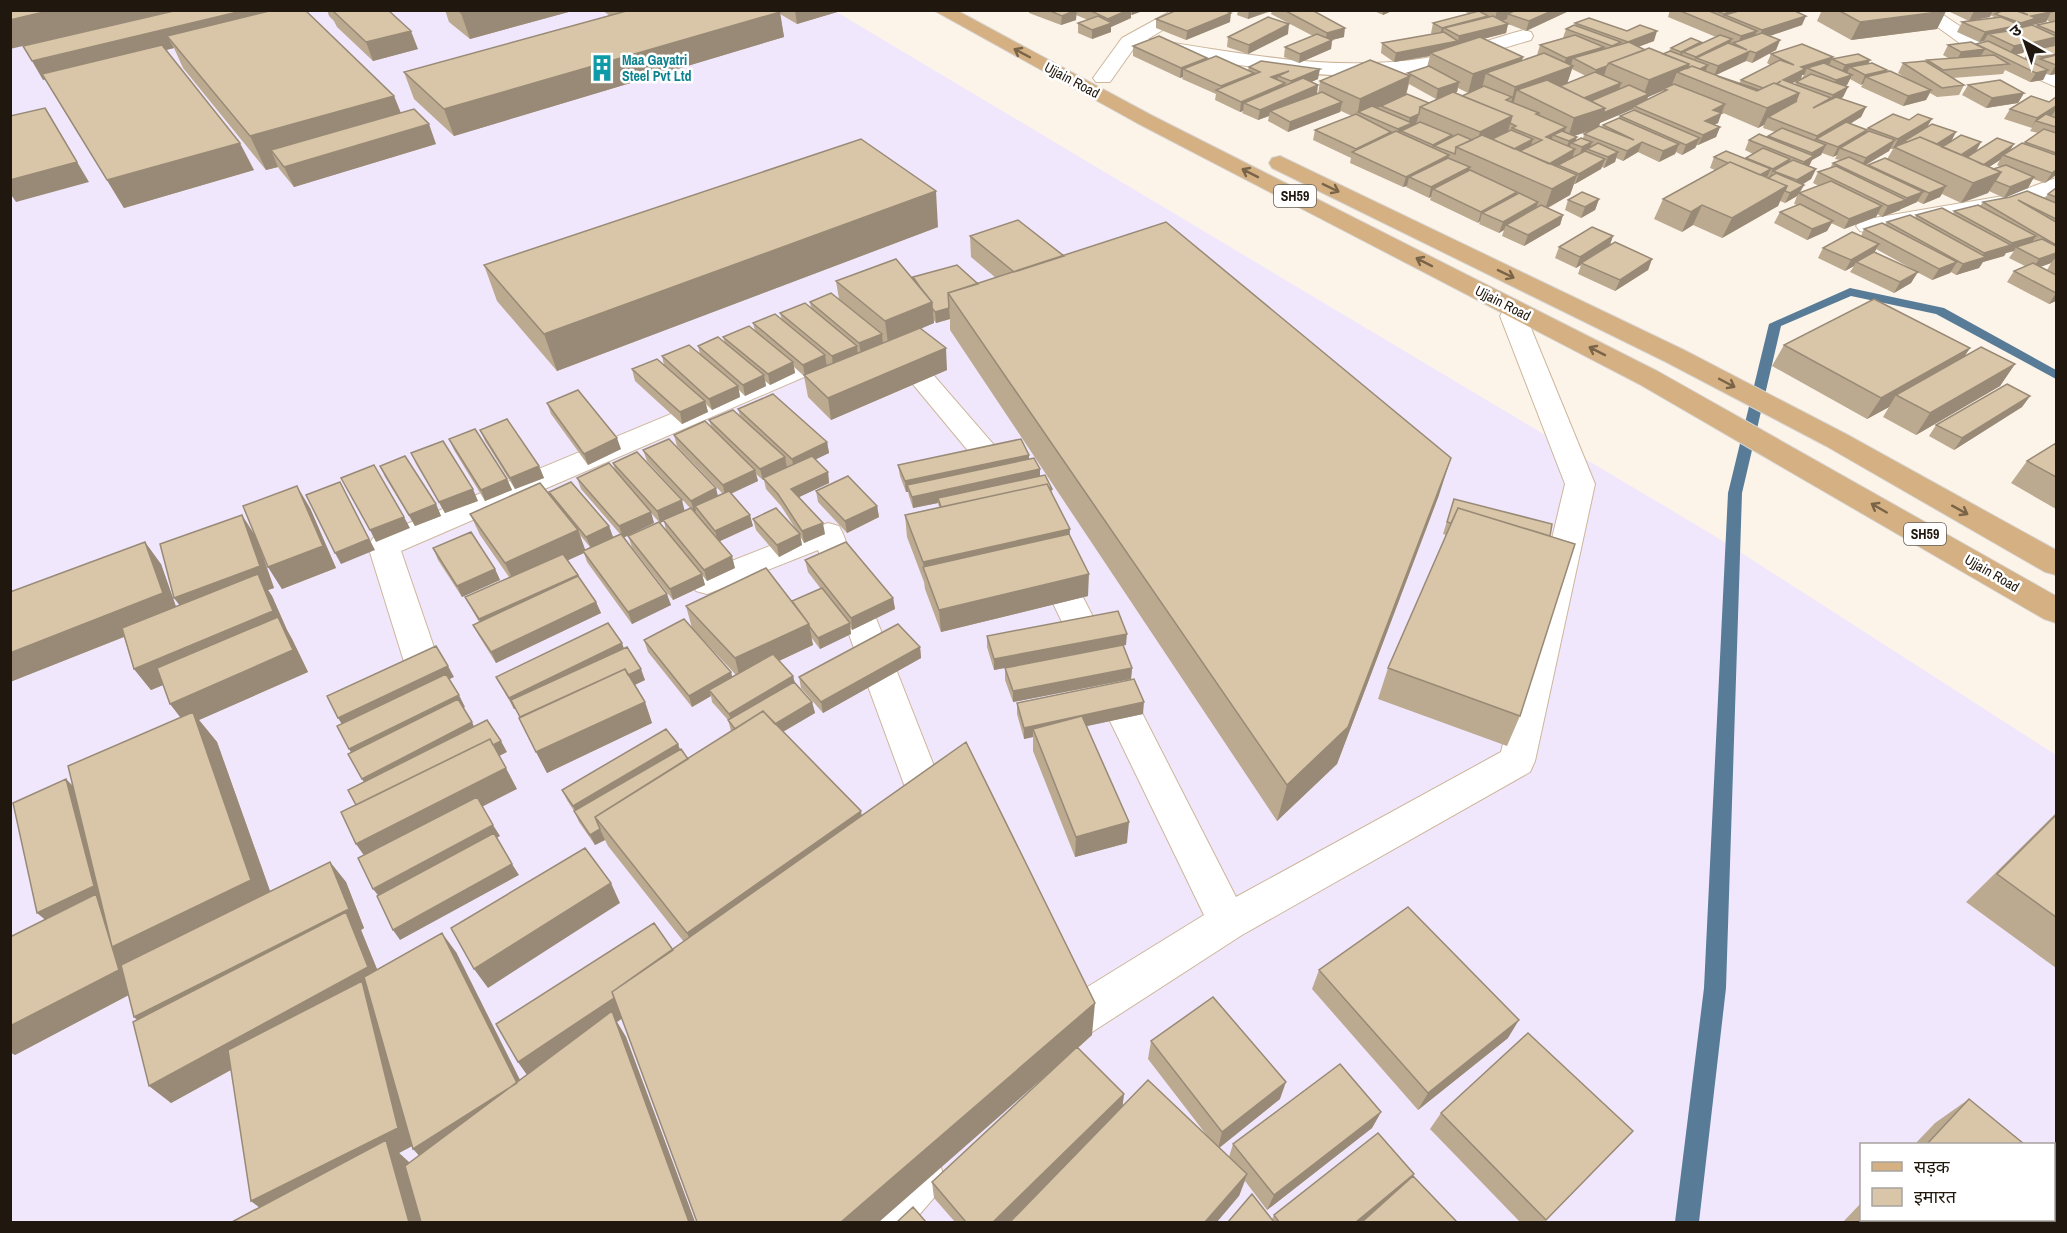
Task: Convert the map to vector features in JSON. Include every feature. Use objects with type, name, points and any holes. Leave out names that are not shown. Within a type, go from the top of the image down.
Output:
[{"type":"main road","name":"Ujjain Road","points":[[942,10],[1144,118],[1649,378],[1793,458],[2056,611]]},
{"type":"main road","name":"Ujjain Road","points":[[979,10],[1103,78],[1223,136]]},
{"type":"main road","name":"Ujjain Road","points":[[1256,152],[1675,356],[1836,441],[2056,564]]},
{"type":"street","points":[[1103,78],[1129,42],[1187,10]]},
{"type":"street","points":[[1923,10],[1972,43],[2056,81]]},
{"type":"street","points":[[1129,42],[1286,66],[1371,70],[1430,63],[1524,36]]},
{"type":"street","points":[[1868,226],[2014,201],[2056,185]]},
{"type":"street","points":[[1023,1052],[1228,922],[1517,761],[1580,484],[1513,316],[1516,310]]},
{"type":"street","points":[[443,726],[384,546],[883,333],[1009,481],[1019,502]]},
{"type":"street","points":[[707,583],[828,534],[944,842]]},
{"type":"street","points":[[1035,534],[1228,922]]},
{"type":"street","points":[[883,1222],[942,1151]]},
{"type":"shaded area","points":[[10,11],[835,11],[1723,541],[2056,755],[2056,1222],[11,1222]]},
{"type":"building","points":[[10,10],[52,10],[10,20]]},
{"type":"building","points":[[178,10],[246,10],[32,61],[23,46]]},
{"type":"building","points":[[273,10],[305,10],[394,96],[250,136],[167,36]]},
{"type":"building","points":[[332,10],[388,10],[411,31],[366,42]]},
{"type":"building","points":[[630,10],[778,10],[780,12],[444,109],[404,72]]},
{"type":"building","points":[[1048,10],[1076,10],[1062,16]]},
{"type":"building","points":[[1089,10],[1128,10],[1108,19]]},
{"type":"building","points":[[1177,10],[1224,10],[1231,13],[1187,31],[1156,19]]},
{"type":"building","points":[[1284,10],[1312,10],[1345,28],[1327,33]]},
{"type":"building","points":[[1516,10],[1554,10],[1529,21],[1508,14]]},
{"type":"building","points":[[1678,10],[1707,10],[1757,31],[1741,36]]},
{"type":"building","points":[[1714,10],[1733,10],[1724,14]]},
{"type":"building","points":[[1742,10],[1793,10],[1806,16],[1762,30],[1725,15]]},
{"type":"building","points":[[1838,10],[1945,10],[1946,11],[1860,22]]},
{"type":"building","points":[[2004,10],[2014,10],[2028,15],[2018,10],[2051,12],[2031,16],[2036,18],[2021,23],[1995,14]]},
{"type":"building","points":[[1479,11],[1488,16],[1442,28],[1433,23]]},
{"type":"building","points":[[1098,16],[1112,23],[1092,30],[1078,23]]},
{"type":"building","points":[[1493,16],[1508,24],[1459,36],[1444,28]]},
{"type":"building","points":[[1268,17],[1289,24],[1249,45],[1228,37]]},
{"type":"building","points":[[2001,17],[2020,25],[1985,32],[1962,22]]},
{"type":"building","points":[[1589,18],[1627,31],[1640,25],[1657,31],[1628,42],[1575,23]]},
{"type":"building","points":[[2056,21],[2056,33],[2037,25]]},
{"type":"building","points":[[1574,25],[1621,42],[1612,46],[1566,29]]},
{"type":"building","points":[[2032,25],[2056,37],[2031,43],[2026,40],[2029,43],[2014,46],[1988,34],[2022,29],[2019,28]]},
{"type":"building","points":[[1444,32],[1458,41],[1396,53],[1382,43]]},
{"type":"building","points":[[1762,33],[1780,40],[1756,53],[1750,51],[1718,66],[1696,58],[1728,43],[1747,50],[1733,43]]},
{"type":"building","points":[[1317,34],[1332,40],[1300,54],[1285,47]]},
{"type":"building","points":[[1575,35],[1604,47],[1566,58],[1540,45]]},
{"type":"building","points":[[1720,35],[1732,39],[1696,57],[1683,52]]},
{"type":"building","points":[[1159,36],[1207,58],[1181,68],[1133,46]]},
{"type":"building","points":[[1480,37],[1523,57],[1473,74],[1430,53]]},
{"type":"building","points":[[1691,38],[1701,42],[1681,52],[1671,48]]},
{"type":"building","points":[[1988,41],[2048,70],[2036,73],[1976,44]]},
{"type":"building","points":[[1629,42],[1645,50],[1596,70],[1573,58]]},
{"type":"building","points":[[1971,42],[1985,49],[1961,52],[1948,45]]},
{"type":"building","points":[[1802,44],[1833,57],[1801,67],[1805,69],[1783,80],[1831,98],[1813,108],[1836,97],[1866,107],[1817,136],[1768,117],[1797,101],[1799,93],[1777,84],[1781,81],[1763,88],[1741,80],[1780,60],[1794,65],[1771,54]]},
{"type":"building","points":[[162,45],[240,143],[107,180],[42,74]]},
{"type":"building","points":[[2056,45],[2056,54],[2042,57],[2029,51]]},
{"type":"building","points":[[1649,48],[1689,64],[1649,80],[1609,63]]},
{"type":"building","points":[[1670,51],[1708,65],[1700,69],[1692,66],[1688,68],[1689,64],[1663,54]]},
{"type":"building","points":[[1544,53],[1573,66],[1515,87],[1486,73]]},
{"type":"building","points":[[1858,54],[1870,60],[1845,65],[1832,59]]},
{"type":"building","points":[[1994,55],[2009,64],[1943,70],[1927,60]]},
{"type":"building","points":[[2056,55],[2056,65],[2040,59]]},
{"type":"building","points":[[1216,56],[1254,73],[1221,86],[1183,69]]},
{"type":"building","points":[[1370,60],[1410,76],[1360,99],[1320,81]]},
{"type":"building","points":[[1261,61],[1320,69],[1291,81],[1278,76],[1289,71],[1271,77],[1285,83],[1241,102],[1216,90],[1260,72],[1249,67]]},
{"type":"building","points":[[1925,61],[1964,85],[1942,88],[1903,63]]},
{"type":"building","points":[[1824,63],[1852,75],[1836,80],[1807,68]]},
{"type":"building","points":[[1872,63],[1887,70],[1865,75],[1850,67]]},
{"type":"building","points":[[1429,66],[1459,82],[1438,89],[1408,73]]},
{"type":"building","points":[[1692,66],[1757,91],[1774,83],[1799,93],[1767,108],[1677,72]]},
{"type":"building","points":[[1890,71],[1931,90],[1908,96],[1866,77]]},
{"type":"building","points":[[1595,72],[1621,83],[1584,98],[1560,86]]},
{"type":"building","points":[[1811,74],[1848,87],[1833,95],[1796,82]]},
{"type":"building","points":[[1718,76],[1759,90],[1757,91]]},
{"type":"building","points":[[1303,78],[1318,85],[1260,110],[1244,103]]},
{"type":"building","points":[[1547,80],[1605,108],[1574,118],[1517,90]]},
{"type":"building","points":[[2000,80],[2024,93],[1992,98],[1968,85]]},
{"type":"building","points":[[1674,84],[1725,104],[1713,110],[1722,113],[1705,121],[1720,127],[1703,135],[1634,106],[1667,90],[1663,89]]},
{"type":"building","points":[[1629,85],[1649,94],[1603,113],[1605,108],[1591,101]]},
{"type":"building","points":[[1484,86],[1512,97],[1506,100],[1566,127],[1546,137],[1575,149],[1549,164],[1520,151],[1542,140],[1512,128],[1516,126],[1510,123],[1512,116],[1462,96]]},
{"type":"building","points":[[1322,92],[1342,102],[1290,122],[1270,111]]},
{"type":"building","points":[[1453,92],[1512,116],[1480,132],[1420,107]]},
{"type":"building","points":[[1407,94],[1429,103],[1420,107],[1419,114],[1410,118],[1381,106]]},
{"type":"building","points":[[2031,96],[2049,102],[2056,97],[2056,106],[2037,118],[2010,109]]},
{"type":"building","points":[[1372,106],[1412,123],[1398,129],[1358,112]]},
{"type":"building","points":[[45,108],[77,162],[10,180],[10,116]]},
{"type":"building","points":[[414,109],[429,124],[284,167],[271,150]]},
{"type":"building","points":[[1634,110],[1700,138],[1686,145],[1620,116]]},
{"type":"building","points":[[1356,114],[1391,132],[1356,149],[1315,130]]},
{"type":"building","points":[[1893,114],[1909,120],[1918,114],[1932,119],[1898,139],[1868,128]]},
{"type":"building","points":[[2046,114],[2056,118],[2056,127],[2036,121]]},
{"type":"building","points":[[1619,118],[1679,144],[1663,151],[1642,142],[1627,151],[1584,134],[1599,126],[1634,140],[1603,125]]},
{"type":"building","points":[[1420,122],[1452,135],[1433,145],[1401,131]]},
{"type":"building","points":[[1846,122],[1867,130],[1838,147],[1816,139]]},
{"type":"building","points":[[1932,124],[1956,132],[1937,144],[1920,137],[1904,141]]},
{"type":"building","points":[[1782,128],[1826,145],[1812,153],[1768,136]]},
{"type":"building","points":[[2044,129],[2056,133],[2056,153],[2025,142]]},
{"type":"building","points":[[1511,130],[1533,139],[1514,149],[1492,139]]},
{"type":"building","points":[[1396,131],[1449,155],[1406,177],[1352,152]]},
{"type":"building","points":[[1562,131],[1577,137],[1569,141],[1553,135]]},
{"type":"building","points":[[1869,131],[1895,140],[1866,158],[1840,148]]},
{"type":"building","points":[[1458,134],[1472,140],[1456,147],[1455,154],[1434,146]]},
{"type":"building","points":[[1759,134],[1814,156],[1804,162],[1749,140]]},
{"type":"building","points":[[1482,135],[1577,175],[1552,189],[1456,147]]},
{"type":"building","points":[[1961,135],[1981,142],[1961,155],[1942,147]]},
{"type":"building","points":[[1920,137],[2001,172],[1973,183],[1894,147]]},
{"type":"building","points":[[1581,138],[1592,142],[1582,147],[1571,143]]},
{"type":"building","points":[[1997,138],[2014,144],[1983,165],[1967,157]]},
{"type":"building","points":[[861,139],[936,191],[544,334],[484,265]]},
{"type":"building","points":[[1598,143],[1618,152],[1608,157],[1587,149]]},
{"type":"building","points":[[2022,143],[2056,155],[2056,170],[2052,173],[2003,155]]},
{"type":"building","points":[[1763,148],[1790,159],[1773,169],[1746,158]]},
{"type":"building","points":[[1585,151],[1605,159],[1579,174],[1558,165]]},
{"type":"building","points":[[1726,151],[1771,169],[1760,175],[1714,157]]},
{"type":"building","points":[[1849,157],[1923,192],[1907,198],[1833,163]]},
{"type":"building","points":[[1448,158],[1470,167],[1431,187],[1409,177]]},
{"type":"building","points":[[1885,158],[1946,186],[1929,193],[1868,165]]},
{"type":"building","points":[[1793,160],[1816,169],[1797,180],[1773,171]]},
{"type":"building","points":[[1730,162],[1787,186],[1732,218],[1702,205],[1691,212],[1663,199]]},
{"type":"building","points":[[2006,165],[2034,177],[2010,187],[1995,181],[2001,172],[1993,169]]},
{"type":"building","points":[[1836,166],[1906,200],[1888,206],[1818,172]]},
{"type":"building","points":[[1470,170],[1517,192],[1481,212],[1433,189]]},
{"type":"building","points":[[1776,173],[1804,185],[1790,193],[1785,191],[1787,186],[1768,178]]},
{"type":"building","points":[[1831,181],[1882,206],[1849,219],[1799,193]]},
{"type":"building","points":[[2056,188],[2056,197],[2048,194]]},
{"type":"building","points":[[2027,191],[2056,203],[2056,219],[2018,200],[2056,222],[2056,245],[1983,202]]},
{"type":"building","points":[[1582,192],[1599,199],[1585,207],[1568,200]]},
{"type":"building","points":[[1519,193],[1538,202],[1503,222],[1482,213]]},
{"type":"building","points":[[1800,204],[1833,221],[1812,229],[1780,212]]},
{"type":"building","points":[[1541,205],[1563,215],[1528,235],[1506,225]]},
{"type":"building","points":[[1978,205],[2036,236],[2012,243],[1954,211]]},
{"type":"building","points":[[1942,208],[2011,245],[1984,253],[1916,215]]},
{"type":"building","points":[[1910,215],[1986,257],[1963,264],[1887,222]]},
{"type":"building","points":[[1018,220],[1064,256],[1014,272],[970,236]]},
{"type":"building","points":[[1166,222],[1451,458],[1348,727],[1287,785],[948,293]]},
{"type":"building","points":[[1882,223],[1957,262],[1939,269],[1864,229]]},
{"type":"building","points":[[1592,227],[1613,236],[1580,257],[1559,247]]},
{"type":"building","points":[[1852,232],[1879,244],[1851,260],[1823,248]]},
{"type":"building","points":[[2042,239],[2056,246],[2056,253],[2039,259],[2016,247]]},
{"type":"building","points":[[1615,242],[1652,259],[1620,280],[1581,263]]},
{"type":"building","points":[[1874,252],[1918,272],[1900,282],[1856,262]]},
{"type":"building","points":[[896,259],[932,302],[885,321],[836,281]]},
{"type":"building","points":[[2033,263],[2056,275],[2056,293],[2014,271]]},
{"type":"building","points":[[957,265],[978,284],[948,293],[949,308],[935,312],[932,302],[913,277]]},
{"type":"building","points":[[831,293],[882,334],[859,343],[810,302]]},
{"type":"building","points":[[1874,299],[1970,348],[1881,398],[1784,345]]},
{"type":"building","points":[[805,303],[857,346],[832,356],[780,313]]},
{"type":"building","points":[[775,314],[825,355],[803,365],[753,323]]},
{"type":"building","points":[[749,326],[793,362],[768,374],[723,337]]},
{"type":"building","points":[[920,328],[946,348],[828,398],[804,375]]},
{"type":"building","points":[[718,337],[764,375],[743,385],[698,346]]},
{"type":"building","points":[[689,345],[738,386],[709,399],[662,356]]},
{"type":"building","points":[[1981,347],[2015,364],[1930,413],[1896,395]]},
{"type":"building","points":[[657,359],[705,401],[680,412],[632,369]]},
{"type":"building","points":[[2007,384],[2030,396],[1962,438],[1936,425]]},
{"type":"building","points":[[578,390],[617,438],[584,454],[547,403]]},
{"type":"building","points":[[773,394],[827,442],[792,459],[738,409]]},
{"type":"building","points":[[733,410],[785,457],[760,469],[709,420]]},
{"type":"building","points":[[507,419],[539,466],[510,478],[480,430]]},
{"type":"building","points":[[705,421],[755,470],[723,485],[674,435]]},
{"type":"building","points":[[475,429],[507,479],[481,490],[449,439]]},
{"type":"building","points":[[669,439],[716,488],[691,501],[643,450]]},
{"type":"building","points":[[1021,439],[1029,455],[905,481],[898,465]]},
{"type":"building","points":[[443,441],[473,489],[439,502],[411,453]]},
{"type":"building","points":[[2056,443],[2056,477],[2027,461]]},
{"type":"building","points":[[637,452],[682,500],[657,511],[613,463]]},
{"type":"building","points":[[405,456],[436,504],[409,515],[380,466]]},
{"type":"building","points":[[812,456],[828,472],[791,489],[823,523],[802,531],[778,494],[763,478]]},
{"type":"building","points":[[1034,458],[1040,469],[912,497],[907,485]]},
{"type":"building","points":[[609,463],[651,512],[619,526],[577,478]]},
{"type":"building","points":[[374,465],[404,517],[370,530],[341,478]]},
{"type":"building","points":[[1045,475],[1052,489],[1047,484],[941,507],[938,498]]},
{"type":"building","points":[[848,476],[877,506],[845,521],[816,491]]},
{"type":"building","points":[[340,482],[369,539],[335,553],[306,495]]},
{"type":"building","points":[[571,482],[609,526],[586,537],[549,492]]},
{"type":"building","points":[[540,483],[578,530],[505,563],[470,514]]},
{"type":"building","points":[[1047,484],[1070,529],[923,562],[905,515]]},
{"type":"building","points":[[297,486],[323,546],[268,567],[243,506]]},
{"type":"building","points":[[729,491],[750,515],[715,531],[695,506]]},
{"type":"building","points":[[1454,499],[1552,524],[1550,536],[1458,508],[1451,523],[1447,522]]},
{"type":"building","points":[[691,508],[732,556],[704,570],[663,520]]},
{"type":"building","points":[[776,508],[800,534],[777,545],[753,519]]},
{"type":"building","points":[[1458,508],[1575,544],[1520,716],[1388,668]]},
{"type":"building","points":[[242,515],[260,566],[174,598],[160,544]]},
{"type":"building","points":[[659,522],[702,574],[670,589],[628,536]]},
{"type":"building","points":[[471,532],[495,569],[457,586],[433,548]]},
{"type":"building","points":[[621,534],[667,594],[628,612],[583,551]]},
{"type":"building","points":[[1069,534],[1089,574],[939,610],[923,567]]},
{"type":"building","points":[[145,542],[163,593],[10,653],[10,592]]},
{"type":"building","points":[[846,542],[893,598],[851,618],[805,560]]},
{"type":"building","points":[[563,554],[578,575],[479,619],[465,597]]},
{"type":"building","points":[[766,568],[809,624],[735,658],[686,606]]},
{"type":"building","points":[[258,574],[273,611],[134,669],[122,628]]},
{"type":"building","points":[[578,576],[596,602],[491,652],[473,625]]},
{"type":"building","points":[[822,588],[850,623],[818,638],[792,601]]},
{"type":"building","points":[[1118,611],[1127,634],[994,659],[987,636]]},
{"type":"building","points":[[278,617],[293,650],[170,704],[157,668]]},
{"type":"building","points":[[684,619],[731,672],[689,696],[644,640]]},
{"type":"building","points":[[608,623],[622,643],[509,698],[496,677]]},
{"type":"building","points":[[898,624],[920,647],[821,702],[799,677]]},
{"type":"building","points":[[1123,645],[1132,668],[1013,691],[1005,668]]},
{"type":"building","points":[[436,646],[448,666],[338,718],[327,696]]},
{"type":"building","points":[[627,647],[641,669],[628,675],[625,669],[520,717],[511,700]]},
{"type":"building","points":[[773,654],[793,676],[729,714],[709,690]]},
{"type":"building","points":[[625,669],[645,702],[536,752],[519,718]]},
{"type":"building","points":[[446,674],[459,695],[349,749],[337,726]]},
{"type":"building","points":[[1134,679],[1144,702],[1024,728],[1017,703]]},
{"type":"building","points":[[794,682],[812,702],[775,724],[763,711],[735,729],[728,720]]},
{"type":"building","points":[[458,699],[472,722],[362,779],[348,754]]},
{"type":"building","points":[[763,711],[861,811],[687,933],[595,817]]},
{"type":"building","points":[[193,712],[251,880],[112,947],[68,766]]},
{"type":"building","points":[[1082,716],[1129,822],[1076,837],[1033,729]]},
{"type":"building","points":[[487,720],[501,741],[493,745],[490,739],[356,805],[348,790]]},
{"type":"building","points":[[666,729],[678,744],[573,806],[562,790]]},
{"type":"building","points":[[490,739],[506,768],[356,844],[341,812]]},
{"type":"building","points":[[966,742],[1095,1003],[841,1222],[697,1222],[612,992]]},
{"type":"building","points":[[681,749],[688,759],[595,817],[600,829],[590,835],[574,811]]},
{"type":"building","points":[[66,779],[94,886],[37,913],[13,803]]},
{"type":"building","points":[[477,797],[493,825],[373,889],[358,858]]},
{"type":"building","points":[[2056,815],[2056,917],[1997,874]]},
{"type":"building","points":[[494,833],[512,864],[393,930],[377,896]]},
{"type":"building","points":[[585,848],[611,883],[474,969],[451,928]]},
{"type":"building","points":[[330,862],[349,909],[134,1017],[121,965]]},
{"type":"building","points":[[96,894],[119,970],[10,1026],[10,937]]},
{"type":"building","points":[[1408,907],[1519,1020],[1428,1093],[1319,970]]},
{"type":"building","points":[[346,912],[368,967],[149,1086],[133,1022]]},
{"type":"building","points":[[654,923],[673,950],[612,992],[614,998],[518,1062],[496,1024]]},
{"type":"building","points":[[442,933],[517,1083],[413,1149],[364,977]]},
{"type":"building","points":[[362,981],[398,1128],[251,1201],[228,1050]]},
{"type":"building","points":[[1213,997],[1286,1082],[1222,1132],[1151,1041]]},
{"type":"building","points":[[612,1011],[689,1222],[421,1222],[405,1166]]},
{"type":"building","points":[[1528,1033],[1633,1131],[1546,1220],[1441,1113]]},
{"type":"building","points":[[1077,1047],[1124,1094],[993,1222],[966,1222],[932,1182]]},
{"type":"building","points":[[1340,1064],[1381,1112],[1274,1195],[1233,1144]]},
{"type":"building","points":[[1148,1080],[1247,1174],[1205,1222],[1010,1222]]},
{"type":"building","points":[[1969,1099],[2023,1143],[1928,1143]]},
{"type":"building","points":[[1378,1133],[1414,1174],[1356,1222],[1279,1222],[1274,1215]]},
{"type":"building","points":[[386,1140],[409,1222],[232,1222]]},
{"type":"building","points":[[2056,1171],[2056,1222],[1884,1221],[2055,1221]]},
{"type":"building","points":[[1413,1176],[1457,1222],[1362,1222]]},
{"type":"building","points":[[1252,1194],[1274,1222],[1228,1222]]},
{"type":"building","points":[[913,1207],[926,1222],[897,1222]]},
{"type":"waterway","points":[[1687,1222],[1715,988],[1735,493],[1775,324],[1850,292],[1940,311],[2056,375]]},
{"type":"place","name":"Maa Gayatri Steel Pvt Ltd","points":[[602,68]]}]
